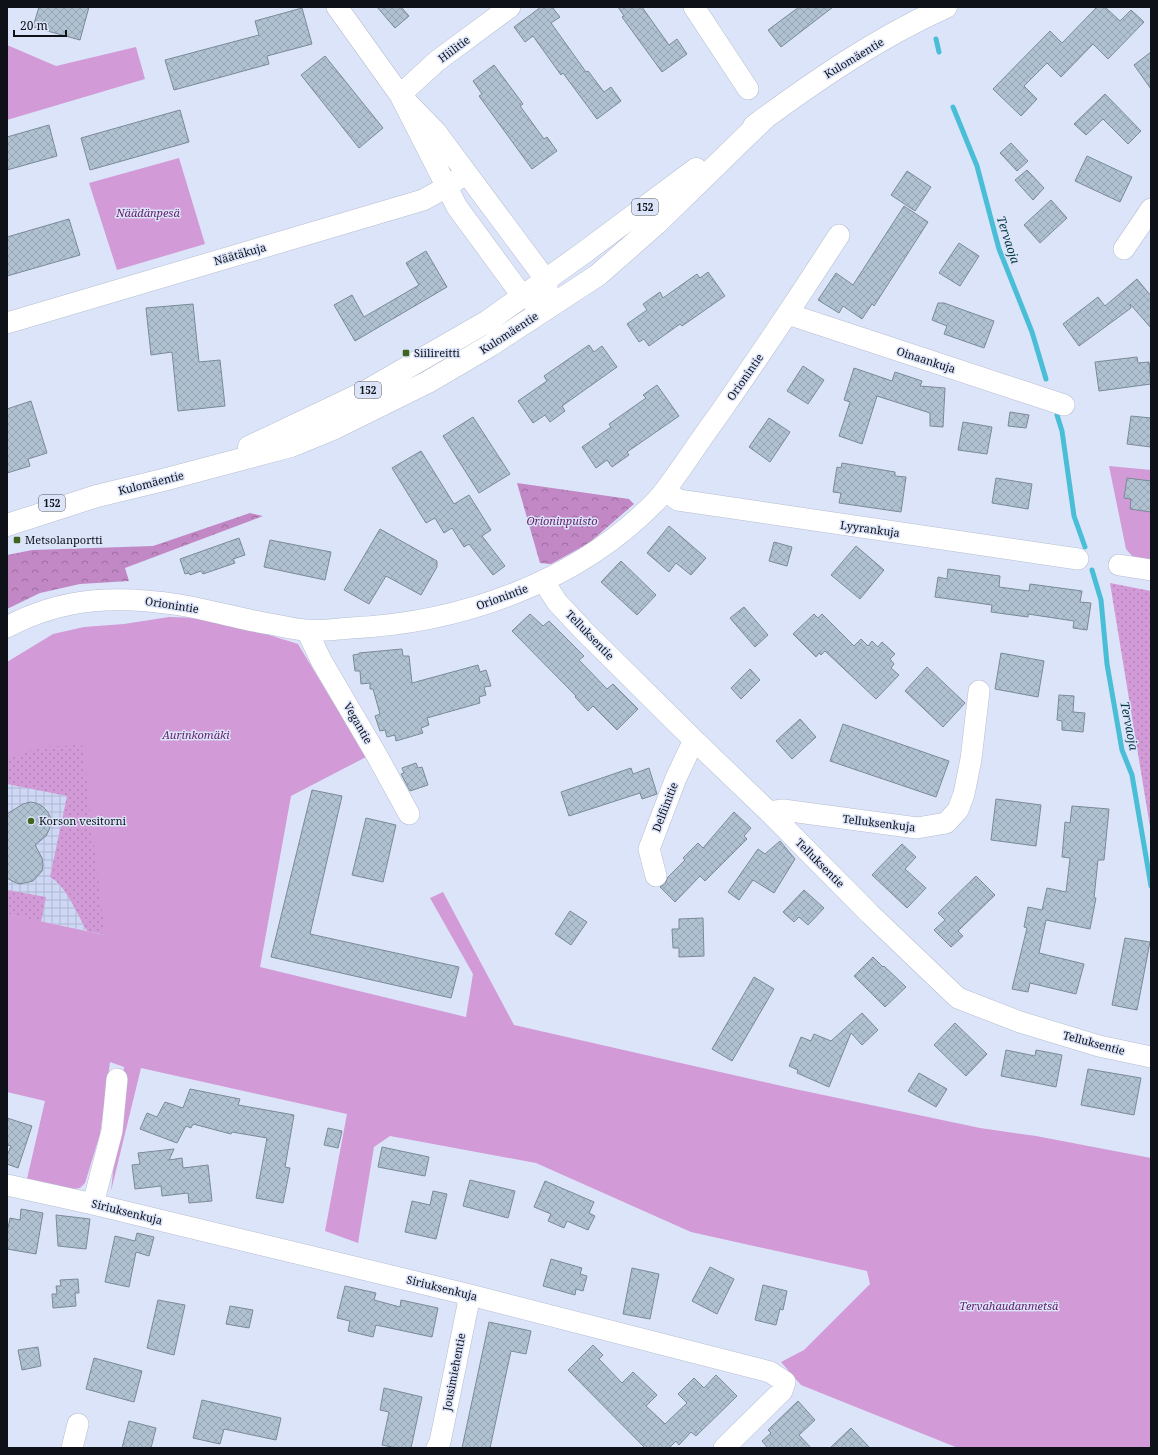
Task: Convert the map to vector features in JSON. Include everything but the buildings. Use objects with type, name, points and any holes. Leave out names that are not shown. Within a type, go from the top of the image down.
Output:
[{"type":"main road","name":"Kulomäentie","points":[[204,469],[363,393],[488,321],[582,254],[824,75],[878,43],[946,7]]},
{"type":"main road","name":"Kulomäentie","points":[[7,512],[97,496],[291,446],[335,428],[428,382],[491,345],[598,274],[656,224],[766,117]]},
{"type":"main road","name":"Kulomäentie","points":[[7,525],[97,496]]},
{"type":"street","points":[[337,7],[400,95],[457,207],[523,296],[550,307]]},
{"type":"street","name":"Hiilitie","points":[[400,95],[437,61],[510,7]]},
{"type":"street","points":[[694,7],[748,89]]},
{"type":"street","points":[[400,95],[436,132],[546,280],[550,307]]},
{"type":"street","name":"Näätäkuja","points":[[7,323],[422,200],[447,187],[467,173]]},
{"type":"street","points":[[1124,249],[1151,209]]},
{"type":"street","name":"Orionintie","points":[[7,626],[39,612],[62,605],[112,599],[142,600],[182,605],[257,622],[307,630],[377,627],[424,619],[480,606],[544,582],[613,538],[633,522],[666,490],[788,314],[839,235]]},
{"type":"street","name":"Oinaankuja","points":[[788,314],[1064,405]]},
{"type":"street","name":"Lyyrankuja","points":[[666,490],[678,500],[1078,559]]},
{"type":"street","points":[[1118,565],[1151,570]]},
{"type":"street","name":"Telluksentie","points":[[544,582],[557,602],[583,630],[769,812],[870,914],[958,998],[1020,1022],[1099,1046],[1151,1057]]},
{"type":"street","name":"Vegantie","points":[[307,630],[322,662],[409,814]]},
{"type":"street","name":"Telluksenkuja","points":[[769,812],[783,810],[917,828],[946,823],[958,810],[964,794],[971,759],[980,690]]},
{"type":"street","name":"Delfiinitie","points":[[656,876],[649,849],[676,778],[694,740]]},
{"type":"street","points":[[93,1204],[112,1131],[117,1079]]},
{"type":"street","name":"Siriuksenkuja","points":[[7,1185],[93,1204],[470,1295],[770,1372],[784,1382],[782,1391],[724,1448]]},
{"type":"street","name":"Jousimiehentie","points":[[437,1448],[440,1442],[470,1295]]},
{"type":"street","points":[[72,1448],[78,1424]]},
{"type":"shaded area","points":[[82,744],[106,935],[7,914],[7,759]]},
{"type":"green space","points":[[7,45],[56,66],[136,47],[145,79],[7,120]]},
{"type":"green space","name":"Näädänpesä","points":[[179,158],[205,244],[117,270],[89,183]]},
{"type":"green space","points":[[1109,466],[1151,470],[1151,560],[1132,556],[1126,549]]},
{"type":"green space","name":"Orioninpuisto","points":[[517,483],[629,499],[634,504],[589,543],[551,564],[540,563]]},
{"type":"green space","points":[[250,513],[263,516],[125,568],[129,581],[80,584],[40,593],[7,609],[7,555],[32,550],[153,546]]},
{"type":"green space","points":[[1110,583],[1151,591],[1151,833]]},
{"type":"green space","name":"Tervahaudanmetsä","points":[[169,617],[201,618],[253,630],[298,644],[366,757],[291,796],[260,967],[466,1017],[473,974],[430,898],[443,892],[514,1025],[795,1089],[980,1128],[1036,1136],[1151,1158],[1151,1448],[958,1448],[801,1385],[781,1362],[804,1350],[870,1284],[867,1271],[691,1232],[536,1163],[390,1136],[374,1147],[358,1243],[325,1231],[347,1114],[141,1068],[111,1191],[124,1067],[110,1062],[100,1134],[85,1183],[80,1188],[73,1189],[27,1179],[45,1101],[7,1092],[7,914],[105,935],[82,745],[39,747],[7,759],[7,662],[53,634],[84,627],[124,624]]},
{"type":"green space","points":[[87,737],[106,935],[87,931],[71,901],[56,881],[50,877],[67,796],[7,784],[7,747]]},
{"type":"green space","points":[[7,890],[46,897],[41,922],[7,914]]},
{"type":"waterway","points":[[936,39],[939,52]]},
{"type":"waterway","name":"Tervaoja","points":[[953,107],[977,166],[999,249],[1032,332],[1046,379]]},
{"type":"waterway","name":"Tervaoja","points":[[1057,415],[1062,431],[1074,516],[1085,547]]},
{"type":"waterway","name":"Tervaoja","points":[[1092,570],[1101,600],[1107,664],[1122,750],[1132,775],[1151,886]]},
{"type":"place","name":"Siilireitti","points":[[406,353]]},
{"type":"place","name":"Metsolanportti","points":[[17,540]]},
{"type":"place","name":"Korson vesitorni","points":[[31,821]]},
{"type":"park label","name":"Aurinkomäki","points":[[196,735]]}]
